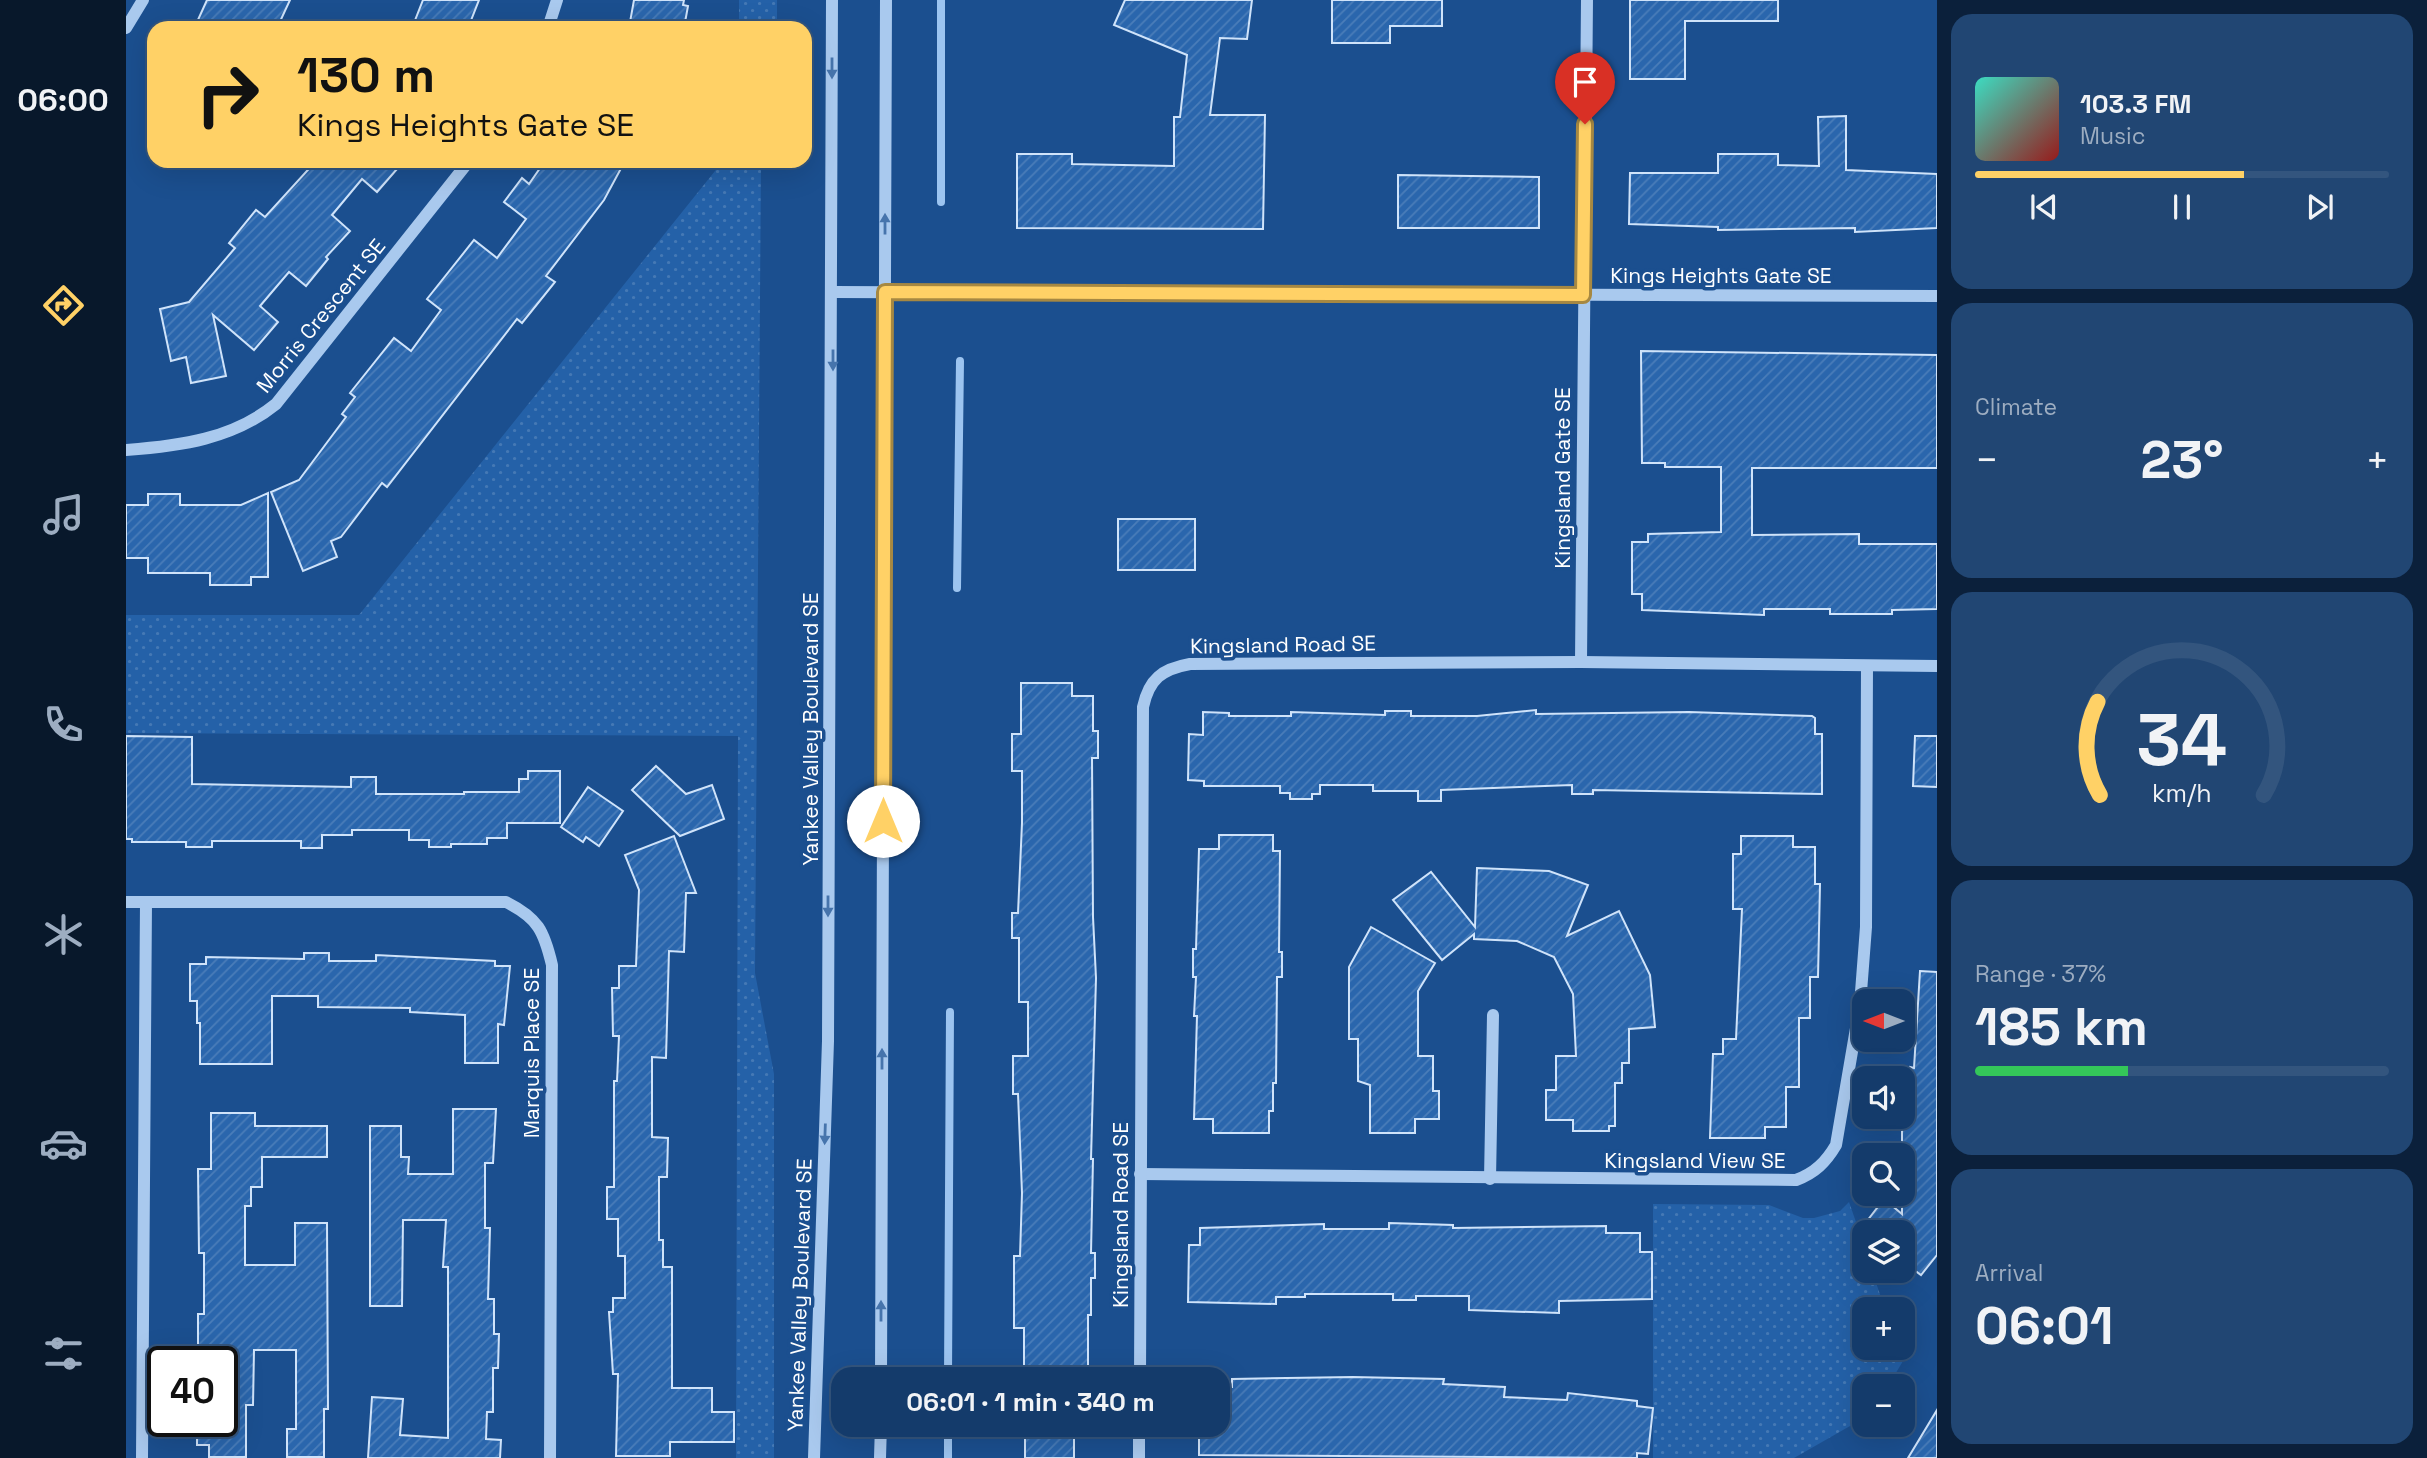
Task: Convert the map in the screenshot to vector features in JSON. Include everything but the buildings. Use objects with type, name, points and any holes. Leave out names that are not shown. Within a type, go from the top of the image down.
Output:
[{"type":"street","points":[[126,28],[143,0]]},
{"type":"street","points":[[550,21],[557,0]]},
{"type":"street","name":"Yankee Valley Boulevard SE","points":[[814,1458],[828,1041],[833,292],[832,0]]},
{"type":"street","points":[[881,1367],[886,0]]},
{"type":"street","name":"Kingsland Gate SE","points":[[1581,662],[1587,0]]},
{"type":"street","name":"Morris Crescent SE","points":[[126,450],[160,447],[229,432],[253,423],[276,404],[463,168]]},
{"type":"street","name":"Kings Heights Gate SE","points":[[833,292],[1937,296]]},
{"type":"street","name":"Kingsland Road SE","points":[[1140,1367],[1143,707],[1146,691],[1157,676],[1170,668],[1190,664],[1581,662],[1937,666]]},
{"type":"street","name":"Kingsland View SE","points":[[1140,1174],[1796,1180],[1808,1176],[1828,1158],[1836,1145],[1860,1005],[1866,927],[1867,666]]},
{"type":"street","name":"Marquis Place SE","points":[[126,902],[506,902],[527,912],[539,925],[552,965],[550,1458]]},
{"type":"street","points":[[142,1458],[146,902]]},
{"type":"street","points":[[1490,1179],[1493,1016]]},
{"type":"street","points":[[880,1458],[881,1437]]},
{"type":"street","points":[[1139,1437],[1139,1458]]},
{"type":"shaded area","points":[[739,0],[777,0],[777,21],[739,21]]},
{"type":"shaded area","points":[[717,168],[761,168],[755,973],[774,1074],[774,1458],[736,1458],[738,736],[126,733],[126,615],[359,615]]},
{"type":"shaded area","points":[[1849,1202],[1855,1220],[1852,1220],[1852,1283],[1876,1283],[1881,1297],[1852,1297],[1852,1360],[1903,1360],[1895,1374],[1852,1374],[1852,1425],[1794,1458],[1653,1458],[1653,1204],[1769,1205],[1803,1218],[1840,1211]]},
{"type":"waterway","points":[[941,0],[941,202]]},
{"type":"waterway","points":[[957,588],[960,361]]},
{"type":"waterway","points":[[948,1367],[950,1012]]},
{"type":"waterway","points":[[948,1437],[948,1458]]},
{"type":"route","points":[[883,821],[885,292],[1583,295],[1585,124]]}]
